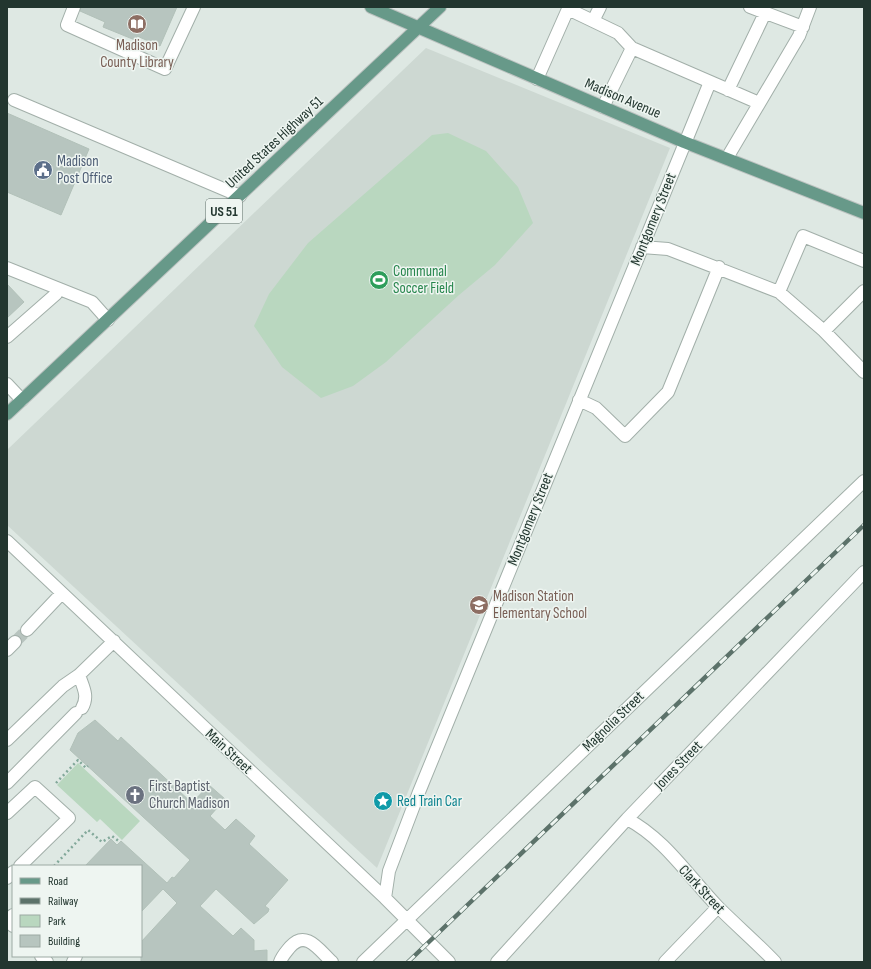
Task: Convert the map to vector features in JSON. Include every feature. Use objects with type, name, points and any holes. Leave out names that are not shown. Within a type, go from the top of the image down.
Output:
[{"type":"main road","name":"Madison Avenue","points":[[371,7],[684,142],[864,213]]},
{"type":"main road","name":"United States Highway 51","points":[[7,414],[440,7]]},
{"type":"street","points":[[74,7],[66,25],[165,69],[194,7]]},
{"type":"street","points":[[593,21],[600,7]]},
{"type":"street","points":[[750,7],[803,27]]},
{"type":"street","points":[[727,158],[796,42],[810,7]]},
{"type":"street","points":[[537,79],[568,8],[618,33],[632,48],[760,103]]},
{"type":"street","points":[[728,90],[764,13]]},
{"type":"street","points":[[603,107],[632,48]]},
{"type":"street","name":"Montgomery Street","points":[[385,898],[389,871],[419,792],[684,142],[710,82]]},
{"type":"street","points":[[14,100],[240,196]]},
{"type":"street","points":[[779,292],[803,236],[864,261]]},
{"type":"street","points":[[642,247],[668,249],[719,267],[779,292],[824,330],[864,372]]},
{"type":"street","points":[[579,400],[596,408],[625,436],[668,392],[719,267]]},
{"type":"street","points":[[7,268],[92,302],[108,320]]},
{"type":"street","points":[[7,337],[56,294],[58,289]]},
{"type":"street","points":[[824,330],[864,291]]},
{"type":"street","points":[[7,384],[22,400]]},
{"type":"street","name":"Magnolia Street","points":[[363,962],[406,919],[864,481]]},
{"type":"street","name":"Main Street","points":[[10,548],[114,641],[385,898],[445,961]]},
{"type":"street","name":"Jones Street","points":[[497,962],[627,819],[864,572]]},
{"type":"street","points":[[27,630],[62,593]]},
{"type":"street","points":[[7,740],[63,686],[79,675],[114,641]]},
{"type":"street","points":[[7,783],[79,710],[85,702],[86,694],[79,675]]},
{"type":"street","points":[[8,806],[35,787],[69,818],[21,865]]},
{"type":"street","name":"Clark Street","points":[[627,819],[642,827],[674,858],[718,907],[775,962]]},
{"type":"street","points":[[665,962],[718,907]]},
{"type":"street","points":[[12,917],[7,920],[12,925]]},
{"type":"street","points":[[280,962],[282,957],[296,940],[301,938],[308,940],[332,962]]},
{"type":"path","points":[[56,783],[78,760],[86,768],[88,766]]},
{"type":"path","points":[[55,865],[88,830],[102,842],[112,836],[120,842]]},
{"type":"shaded area","points":[[426,48],[670,148],[377,868],[7,525],[7,450]]},
{"type":"green space","name":"Communal Soccer Field","points":[[448,133],[486,151],[518,187],[533,223],[495,265],[459,295],[386,362],[353,386],[321,398],[282,367],[254,326],[269,294],[308,243],[432,135]]},
{"type":"green space","points":[[78,763],[140,821],[122,840],[100,819],[97,822],[57,785]]},
{"type":"building","name":"Madison County Library","points":[[81,7],[177,7],[160,46],[137,36],[135,40],[103,27],[105,22],[80,11]]},
{"type":"building","name":"Madison Post Office","points":[[7,113],[89,149],[61,215],[7,192]]},
{"type":"building","points":[[7,284],[24,302],[7,318]]},
{"type":"building","points":[[95,720],[118,741],[121,737],[192,803],[209,785],[225,799],[210,816],[225,830],[236,819],[255,836],[249,844],[288,880],[265,906],[269,909],[268,912],[254,924],[216,889],[200,906],[233,936],[241,928],[254,940],[254,951],[267,950],[267,962],[141,962],[142,941],[177,903],[163,889],[142,911],[142,865],[86,865],[111,839],[117,845],[121,841],[167,883],[172,877],[174,878],[190,860],[70,750],[78,733]]},
{"type":"tunnel","points":[[15,642],[27,630]]},
{"type":"railway","points":[[408,962],[864,525]]},
{"type":"place","name":"Madison County Library","points":[[137,24]]},
{"type":"place","name":"Madison Post Office","points":[[43,170]]},
{"type":"place","name":"Communal Soccer Field","points":[[379,280]]},
{"type":"place","name":"Madison Station Elementary School","points":[[479,605]]},
{"type":"place","name":"First Baptist Church Madison","points":[[135,795]]},
{"type":"place","name":"Red Train Car","points":[[383,801]]}]
